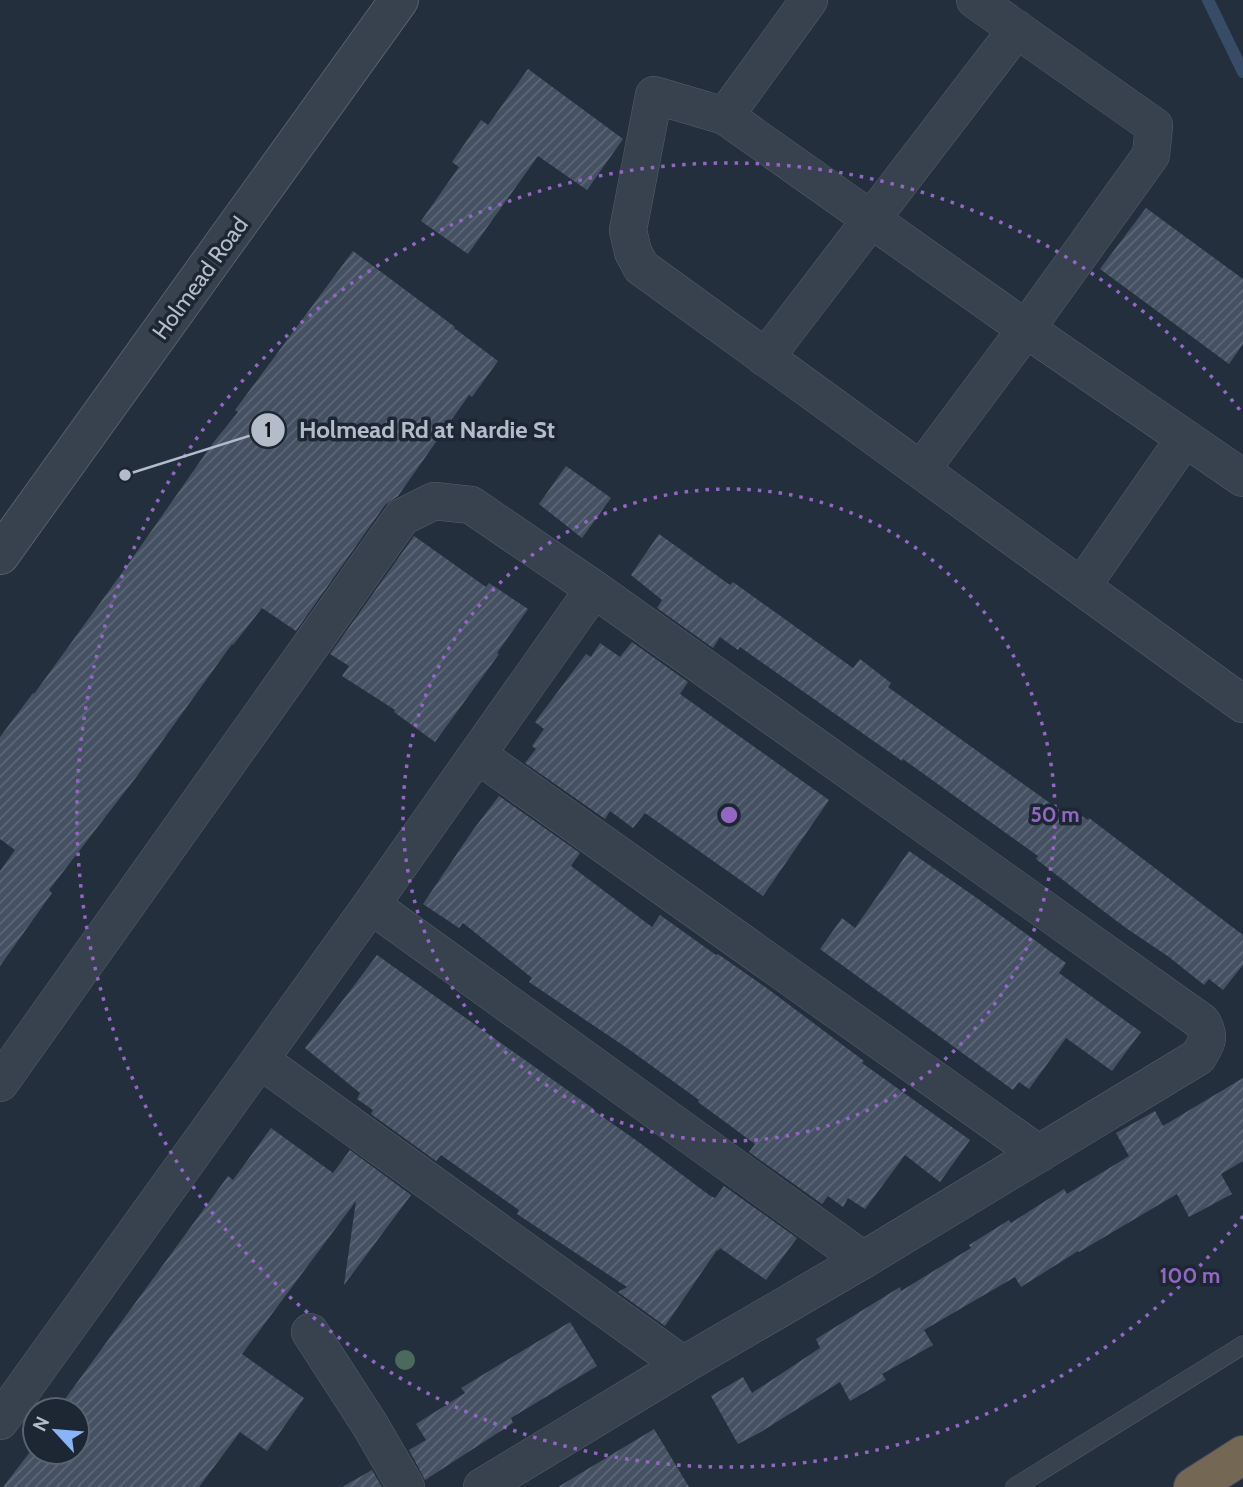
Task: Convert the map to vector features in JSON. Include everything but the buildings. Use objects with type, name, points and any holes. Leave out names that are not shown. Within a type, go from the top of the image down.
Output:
[{"type":"highway","points":[[1193,1487],[1243,1455]]},
{"type":"street","name":"Holmead Road","points":[[0,555],[399,0]]},
{"type":"street","points":[[725,116],[809,0]]},
{"type":"street","points":[[921,470],[1152,155],[1154,127],[975,0]]},
{"type":"street","points":[[765,358],[1017,29]]},
{"type":"street","points":[[1243,478],[1026,329],[725,116],[654,95],[628,230],[633,252],[641,267],[1243,704]]},
{"type":"street","points":[[1082,586],[1185,438]]},
{"type":"street","points":[[0,1083],[402,517],[434,501],[471,505],[594,589],[1202,1022],[1208,1032],[1207,1042],[1198,1057],[482,1487]]},
{"type":"street","points":[[0,1421],[371,905],[594,589]]},
{"type":"street","points":[[478,755],[1040,1154]]},
{"type":"street","points":[[371,905],[863,1260]]},
{"type":"street","points":[[260,1060],[684,1365]]},
{"type":"street","points":[[310,1332],[407,1487]]},
{"type":"lane","points":[[1015,1487],[1243,1345]]},
{"type":"waterway","points":[[1208,0],[1243,72]]},
{"type":"place","name":"Holmead Rd at Nardie St","points":[[125,475]]}]
